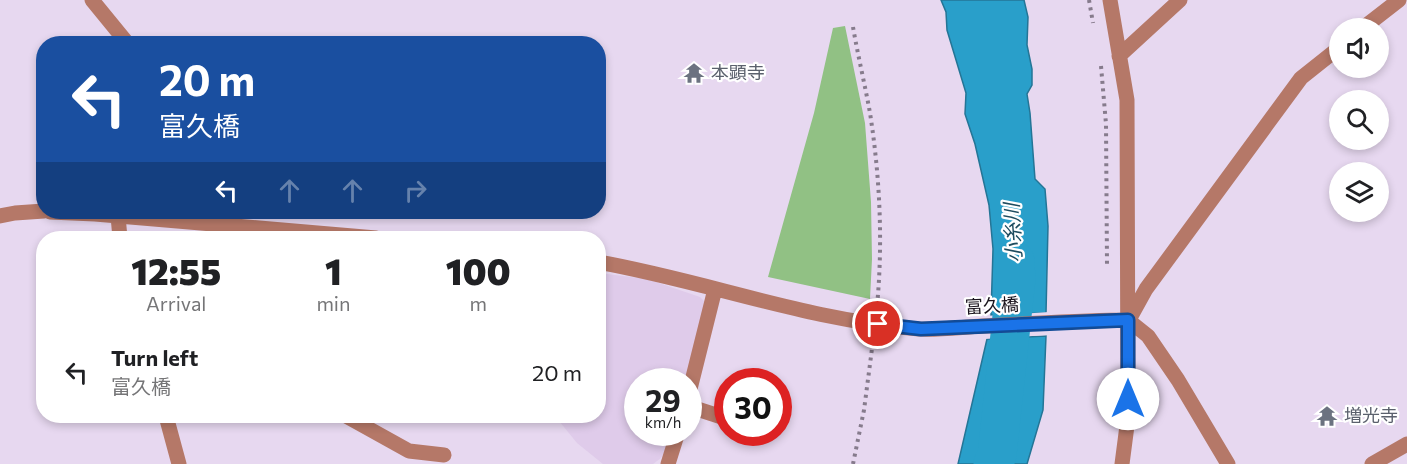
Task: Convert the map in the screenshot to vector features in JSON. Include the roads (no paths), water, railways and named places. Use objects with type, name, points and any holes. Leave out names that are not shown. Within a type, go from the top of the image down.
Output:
[{"type":"street","points":[[92,0],[121,36]]},
{"type":"street","points":[[1110,0],[1127,100],[1128,418],[1122,464]]},
{"type":"street","points":[[1119,56],[1180,0]]},
{"type":"street","points":[[1376,18],[1399,0]]},
{"type":"street","points":[[1128,320],[1146,289],[1300,78],[1329,56]]},
{"type":"street","points":[[0,216],[36,212]]},
{"type":"street","points":[[203,219],[276,231]]},
{"type":"street","name":"富久橋","points":[[606,264],[831,317],[921,329],[1128,320]]},
{"type":"street","points":[[697,368],[720,291]]},
{"type":"street","points":[[1128,320],[1148,336],[1178,380],[1228,464]]},
{"type":"street","points":[[168,423],[179,464]]},
{"type":"street","points":[[359,423],[409,451],[444,455]]},
{"type":"street","points":[[1372,464],[1407,444]]},
{"type":"street","points":[[668,464],[674,446]]},
{"type":"water","points":[[941,0],[1024,0],[1028,17],[1027,45],[1032,69],[1032,85],[1027,94],[1035,179],[1045,189],[1048,226],[1046,313],[991,315],[993,249],[989,205],[975,144],[965,114],[966,93],[947,30],[946,12]]},
{"type":"water","points":[[1046,336],[1043,410],[1027,464],[958,464],[987,339]]},
{"type":"waterway","name":"小糸川","points":[[993,464],[997,455],[1016,279],[1015,261]]},
{"type":"place","name":"本顕寺","points":[[694,73]]},
{"type":"place","name":"増光寺","points":[[1327,416]]}]
